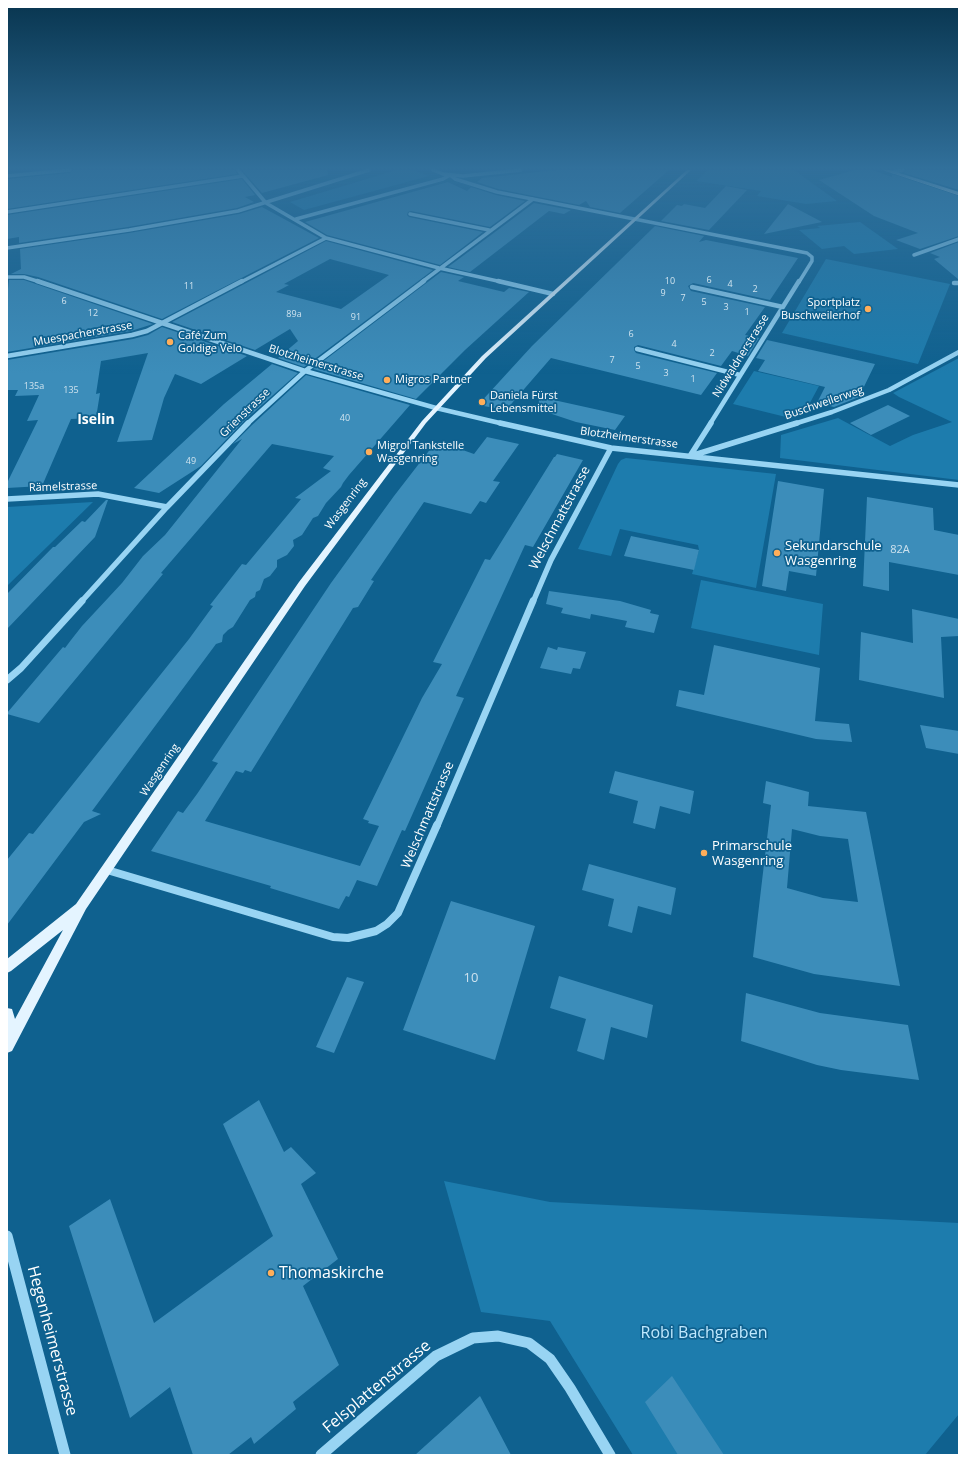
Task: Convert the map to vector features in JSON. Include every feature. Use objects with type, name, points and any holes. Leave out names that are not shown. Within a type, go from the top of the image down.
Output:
[{"type":"main road","name":"Wasgenring","points":[[7,1045],[82,905],[302,584],[436,408],[484,358],[615,238]]},
{"type":"main road","name":"Wasgenring","points":[[7,967],[46,937],[82,905]]},
{"type":"main road","points":[[7,1014],[9,1034],[7,1045]]},
{"type":"street","points":[[7,248],[70,238]]},
{"type":"street","name":"Muespacherstrasse","points":[[7,356],[132,335],[147,331],[326,238]]},
{"type":"street","points":[[327,238],[439,268],[553,294]]},
{"type":"street","name":"Grienstrasse","points":[[7,680],[21,668],[167,507],[238,432],[305,371],[478,238]]},
{"type":"street","name":"Nidwaldnerstrasse","points":[[690,456],[812,261],[812,257],[807,253],[733,238]]},
{"type":"street","points":[[914,254],[959,239]]},
{"type":"street","name":"Blotzheimerstrasse","points":[[7,277],[24,277],[305,371],[436,408],[611,448],[959,485]]},
{"type":"street","points":[[954,283],[959,282]]},
{"type":"street","points":[[692,287],[783,307]]},
{"type":"street","points":[[637,349],[740,375]]},
{"type":"street","name":"Buschweilerweg","points":[[690,456],[832,412],[889,390],[959,352]]},
{"type":"street","name":"Welschmattstrasse","points":[[107,870],[333,937],[348,938],[363,935],[387,924],[398,913],[404,902],[551,560],[611,448]]},
{"type":"street","name":"Rämelstrasse","points":[[7,499],[98,494],[167,507]]},
{"type":"street","name":"Hegenheimerstrasse","points":[[7,1236],[66,1455]]},
{"type":"street","name":"Felsplattenstrasse","points":[[321,1455],[436,1356],[473,1338],[498,1336],[529,1343],[550,1360],[570,1388],[610,1455]]},
{"type":"green space","points":[[809,238],[883,238],[898,249],[854,254],[844,246],[822,249]]},
{"type":"green space","name":"Sportplatz Buschweilerhof","points":[[826,259],[950,284],[918,364],[782,333]]},
{"type":"green space","points":[[959,358],[959,480],[780,458],[781,435],[838,418],[890,446],[913,435],[952,422],[893,393]]},
{"type":"green space","points":[[754,371],[819,386],[804,414],[790,418],[733,404]]},
{"type":"green space","points":[[626,458],[776,474],[756,588],[692,574],[699,550],[698,545],[620,529],[611,556],[578,549],[618,464],[621,460]]},
{"type":"green space","points":[[93,502],[7,586],[7,507]]},
{"type":"green space","points":[[701,580],[823,604],[819,655],[691,628]]},
{"type":"green space","name":"Robi Bachgraben","points":[[444,1181],[550,1202],[959,1223],[959,1414],[925,1455],[633,1455],[550,1321],[481,1312]]},
{"type":"building","points":[[19,238],[52,238],[19,243]]},
{"type":"building","points":[[93,238],[319,238],[162,319],[38,277],[24,274],[11,274],[21,269],[20,249]]},
{"type":"building","points":[[339,238],[475,238],[440,265]]},
{"type":"building","points":[[487,238],[514,238],[470,272],[448,267]]},
{"type":"building","points":[[642,238],[702,238],[699,242],[706,240],[798,258],[770,300],[693,283],[688,286],[691,291],[765,307],[745,335],[759,338],[748,356],[732,351],[721,366],[638,345],[634,347],[636,353],[717,373],[701,395],[551,358],[506,410],[478,405],[532,346]]},
{"type":"building","points":[[902,238],[952,238],[920,249],[896,240]]},
{"type":"building","points":[[326,241],[433,270],[304,367],[278,358],[298,341],[290,329],[255,350],[172,322]],"holes":[[[330,259],[389,275],[341,309],[276,292],[289,285],[284,284]]]},
{"type":"building","points":[[959,242],[958,279],[934,259],[940,257],[930,253]]},
{"type":"building","points":[[441,272],[464,277],[458,281],[504,292],[509,288],[529,292],[465,350],[416,399],[313,369]]},
{"type":"building","points":[[9,280],[24,280],[153,324],[131,331],[7,352],[7,298]]},
{"type":"building","points":[[162,327],[247,356],[201,384],[175,374],[164,398],[152,440],[117,442],[148,353],[101,361],[96,394],[100,393],[96,418],[71,419],[42,486],[7,488],[7,483],[38,420],[27,421],[39,395],[15,396],[18,390],[7,390],[7,360],[133,339],[148,335]]},
{"type":"building","points":[[767,340],[875,364],[859,397],[834,407],[817,403],[825,387],[758,371],[765,360],[756,358]]},
{"type":"building","points":[[272,364],[298,373],[245,420],[201,466],[159,493],[134,488],[224,404]]},
{"type":"building","points":[[306,375],[410,405],[349,475],[341,487],[326,503],[318,516],[313,518],[302,535],[293,540],[294,546],[287,555],[277,560],[277,567],[270,576],[264,579],[260,590],[256,592],[255,597],[250,600],[233,627],[223,635],[222,642],[216,644],[92,811],[101,814],[84,822],[7,925],[7,860],[29,833],[33,834],[189,639],[213,606],[210,605],[242,564],[246,565],[301,499],[295,498],[331,471],[323,468],[334,456],[272,444],[161,573],[163,574],[39,723],[7,713],[63,647],[65,648],[82,626],[122,583],[143,556],[165,535],[242,439],[233,444]]},
{"type":"building","points":[[540,397],[625,416],[615,430],[576,422],[537,409]]},
{"type":"building","points":[[888,405],[910,416],[871,435],[850,423]]},
{"type":"building","points":[[487,437],[519,444],[493,481],[500,482],[486,503],[480,501],[471,514],[424,502],[371,580],[374,581],[358,607],[353,608],[251,772],[245,770],[243,773],[236,771],[205,821],[360,866],[379,826],[368,823],[369,821],[363,819],[422,698],[442,664],[433,662],[485,559],[490,560],[554,457],[557,454],[583,460],[533,547],[525,545],[456,696],[464,698],[405,831],[402,830],[377,886],[357,880],[349,897],[346,896],[339,909],[270,888],[271,886],[151,851],[178,811],[183,813],[218,763],[212,761],[331,583],[394,496],[435,443],[474,454]]},
{"type":"building","points":[[778,481],[824,489],[816,576],[789,571],[786,591],[762,586]]},
{"type":"building","points":[[867,497],[933,508],[934,530],[959,535],[959,575],[889,562],[889,591],[863,586]]},
{"type":"building","points":[[106,500],[108,500],[95,537],[7,629],[7,594],[53,547],[55,547],[82,521],[85,522]]},
{"type":"building","points":[[631,536],[699,550],[694,570],[624,556]]},
{"type":"building","points":[[549,591],[620,601],[651,610],[650,613],[659,615],[654,633],[625,627],[627,621],[591,614],[590,619],[561,613],[563,608],[546,604]]},
{"type":"building","points":[[912,609],[959,619],[959,636],[941,637],[944,698],[859,680],[861,632],[913,643]]},
{"type":"building","points":[[714,645],[820,668],[815,721],[849,724],[852,742],[816,739],[676,706],[679,690],[704,695]]},
{"type":"building","points":[[548,647],[557,650],[558,647],[586,652],[580,669],[573,668],[571,674],[540,668]]},
{"type":"building","points":[[920,725],[959,731],[959,754],[926,748]]},
{"type":"building","points":[[615,771],[694,791],[690,814],[660,806],[655,829],[633,823],[638,801],[609,793]]},
{"type":"building","points":[[766,781],[809,792],[808,806],[866,812],[900,986],[814,974],[753,957],[771,805],[763,803]],"holes":[[[792,829],[820,836],[848,839],[858,902],[823,898],[787,888]]]},
{"type":"building","points":[[589,864],[676,888],[671,915],[638,906],[632,933],[608,926],[614,899],[582,890]]},
{"type":"building","points":[[451,901],[535,926],[495,1060],[403,1030]]},
{"type":"building","points":[[559,976],[653,1005],[647,1038],[611,1027],[604,1060],[577,1051],[586,1019],[550,1008]]},
{"type":"building","points":[[347,977],[364,982],[334,1053],[316,1047]]},
{"type":"building","points":[[746,993],[820,1013],[908,1025],[919,1080],[841,1070],[817,1065],[741,1041]]},
{"type":"building","name":"Thomaskirche","points":[[259,1100],[284,1152],[291,1147],[316,1173],[301,1184],[338,1259],[303,1286],[339,1365],[293,1402],[296,1409],[254,1444],[251,1437],[228,1455],[193,1455],[170,1387],[130,1418],[69,1226],[110,1199],[154,1323],[273,1236],[223,1124]]},
{"type":"building","points":[[672,1376],[724,1455],[678,1455],[645,1402]]},
{"type":"building","points":[[480,1396],[511,1455],[415,1455],[446,1427]]},
{"type":"place","name":"Sportplatz Buschweilerhof","points":[[868,309]]},
{"type":"place","name":"Café Zum Goldige Velo","points":[[170,342]]},
{"type":"place","name":"Migros Partner","points":[[387,380]]},
{"type":"place","name":"Daniela Fürst Lebensmittel","points":[[482,402]]},
{"type":"place","name":"Migrol Tankstelle Wasgenring","points":[[369,452]]},
{"type":"place","name":"Sekundarschule Wasgenring","points":[[777,553]]},
{"type":"place","name":"Primarschule Wasgenring","points":[[704,853]]},
{"type":"place","name":"Thomaskirche","points":[[271,1273]]},
{"type":"district","name":"Iselin","points":[[96,420]]}]
